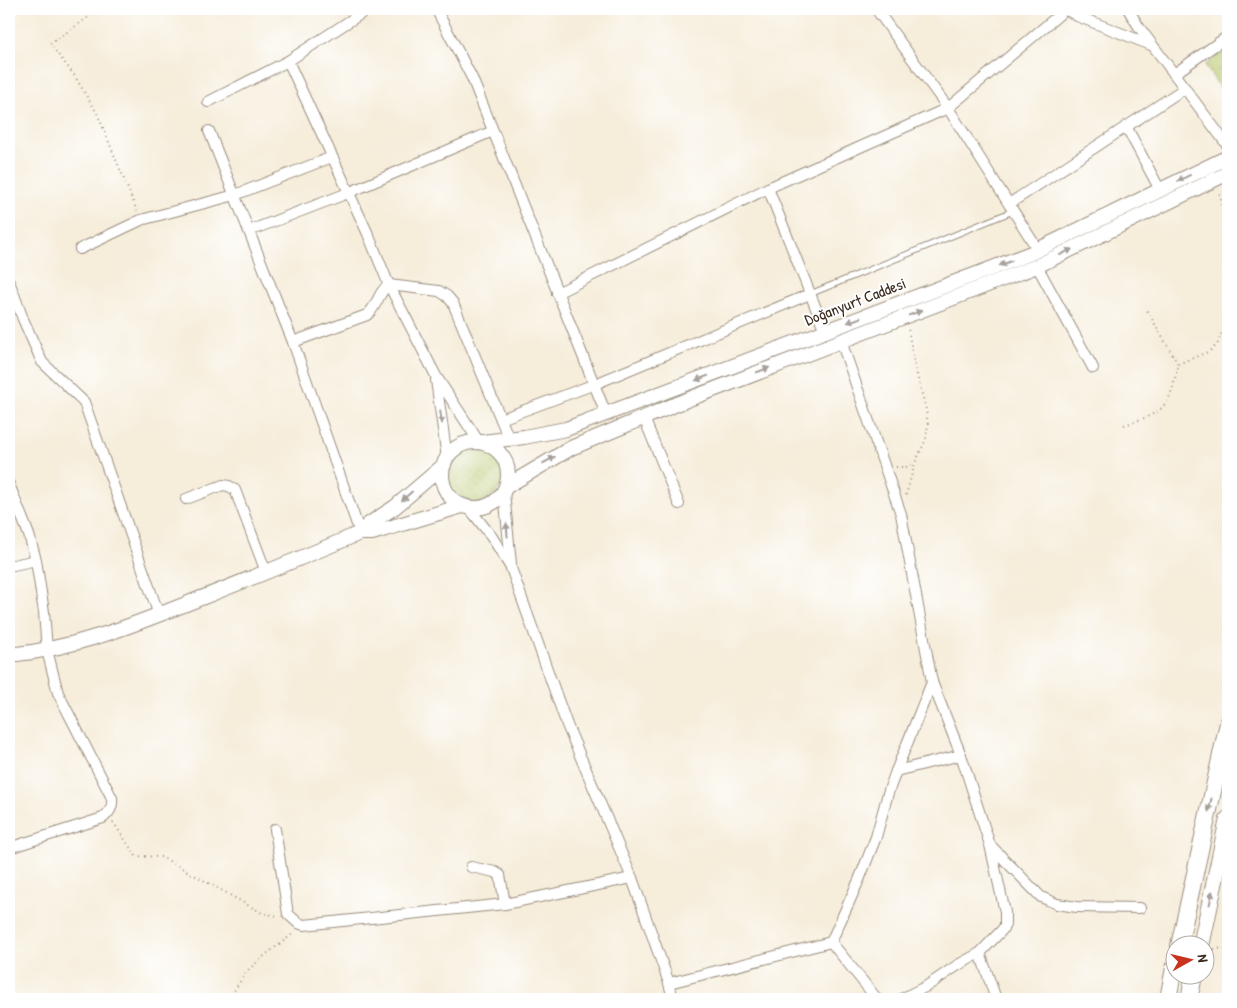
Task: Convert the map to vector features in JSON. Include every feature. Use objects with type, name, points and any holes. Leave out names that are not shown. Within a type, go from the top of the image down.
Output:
[{"type":"main road","points":[[1181,936],[1228,723]]},
{"type":"main road","points":[[1209,936],[1228,819]]},
{"type":"main road","points":[[1168,999],[1171,986]]},
{"type":"main road","points":[[1189,999],[1192,986]]},
{"type":"street","points":[[208,102],[288,61],[368,9]]},
{"type":"street","points":[[436,9],[472,78],[606,414]]},
{"type":"street","points":[[876,9],[948,108],[1038,250]]},
{"type":"street","points":[[557,293],[768,188],[948,108],[1066,9],[1077,16],[1152,45]]},
{"type":"street","points":[[1128,9],[1152,45],[1228,146]]},
{"type":"street","points":[[1174,74],[1228,36]]},
{"type":"street","points":[[288,61],[389,285],[436,376],[481,442]]},
{"type":"street","points":[[1011,208],[1126,126],[1185,88]]},
{"type":"street","points":[[1126,126],[1160,190]]},
{"type":"street","points":[[209,131],[292,342],[360,533]]},
{"type":"street","points":[[249,231],[348,193],[493,131]]},
{"type":"street","points":[[80,249],[141,220],[235,195],[332,157]]},
{"type":"street","name":"Doğanyurt Caddesi","points":[[481,442],[566,429],[1038,250],[1228,157]]},
{"type":"street","name":"Doğanyurt Caddesi","points":[[506,489],[571,448],[1037,266],[1228,173]]},
{"type":"street","points":[[768,188],[825,331]]},
{"type":"street","points":[[1037,266],[1093,368]]},
{"type":"street","points":[[9,281],[42,362],[84,402],[159,614]]},
{"type":"street","points":[[292,342],[367,315],[374,308],[383,289],[389,285],[439,291],[453,303],[509,439]]},
{"type":"street","points":[[501,419],[595,384],[810,294]]},
{"type":"street","points":[[841,341],[901,514],[932,682],[962,755],[990,845],[1006,918],[1002,930],[980,953],[958,965],[928,986],[901,999]]},
{"type":"street","points":[[436,376],[445,462],[442,479],[444,486],[450,498],[465,507],[492,536],[511,568],[567,725],[632,878],[673,999]]},
{"type":"street","points":[[644,418],[679,504]]},
{"type":"street","points":[[9,655],[47,650],[89,640],[266,572],[360,533],[369,524],[394,508],[445,462],[451,452],[462,444],[481,442],[495,448],[504,458],[509,472],[506,489],[511,568]]},
{"type":"street","points":[[9,484],[29,535],[36,560],[44,612],[47,650],[58,694],[112,798],[111,809],[103,818],[9,848]]},
{"type":"street","points":[[186,499],[223,485],[232,487],[235,490],[266,572]]},
{"type":"street","points":[[360,533],[372,533],[465,507],[476,509],[489,506],[500,498],[506,489]]},
{"type":"street","points":[[9,566],[36,560]]},
{"type":"street","points":[[831,942],[860,880],[876,837],[896,771],[932,682]]},
{"type":"street","points":[[896,771],[962,755]]},
{"type":"street","points":[[275,829],[288,914],[292,920],[304,925],[505,904],[632,878]]},
{"type":"street","points":[[990,845],[1041,897],[1057,904],[1085,908],[1140,908]]},
{"type":"street","points":[[471,867],[495,872],[500,875],[505,904]]},
{"type":"street","points":[[669,983],[831,942]]},
{"type":"street","points":[[831,942],[877,999]]},
{"type":"street","points":[[980,953],[996,999]]},
{"type":"lane","points":[[810,294],[1011,208]]},
{"type":"path","points":[[100,9],[50,44],[74,76],[97,113],[141,220]]},
{"type":"path","points":[[1178,364],[1210,350],[1217,344],[1224,328],[1224,230],[1222,204],[1215,180]]},
{"type":"path","points":[[1124,425],[1144,419],[1161,409],[1173,392],[1178,364],[1144,306]]},
{"type":"path","points":[[901,514],[916,463],[926,439],[928,425],[906,316]]},
{"type":"path","points":[[883,464],[895,467],[916,463]]},
{"type":"path","points":[[108,814],[136,856],[162,857],[262,913],[292,920]]},
{"type":"path","points":[[229,999],[246,972],[304,925]]},
{"type":"path","points":[[1214,947],[1228,948]]},
{"type":"green space","points":[[1228,48],[1228,101],[1205,65]]},
{"type":"green space","points":[[475,447],[486,449],[495,455],[501,464],[503,475],[501,486],[495,495],[486,501],[475,503],[464,501],[455,495],[449,486],[447,475],[449,464],[455,455],[464,449]]}]
